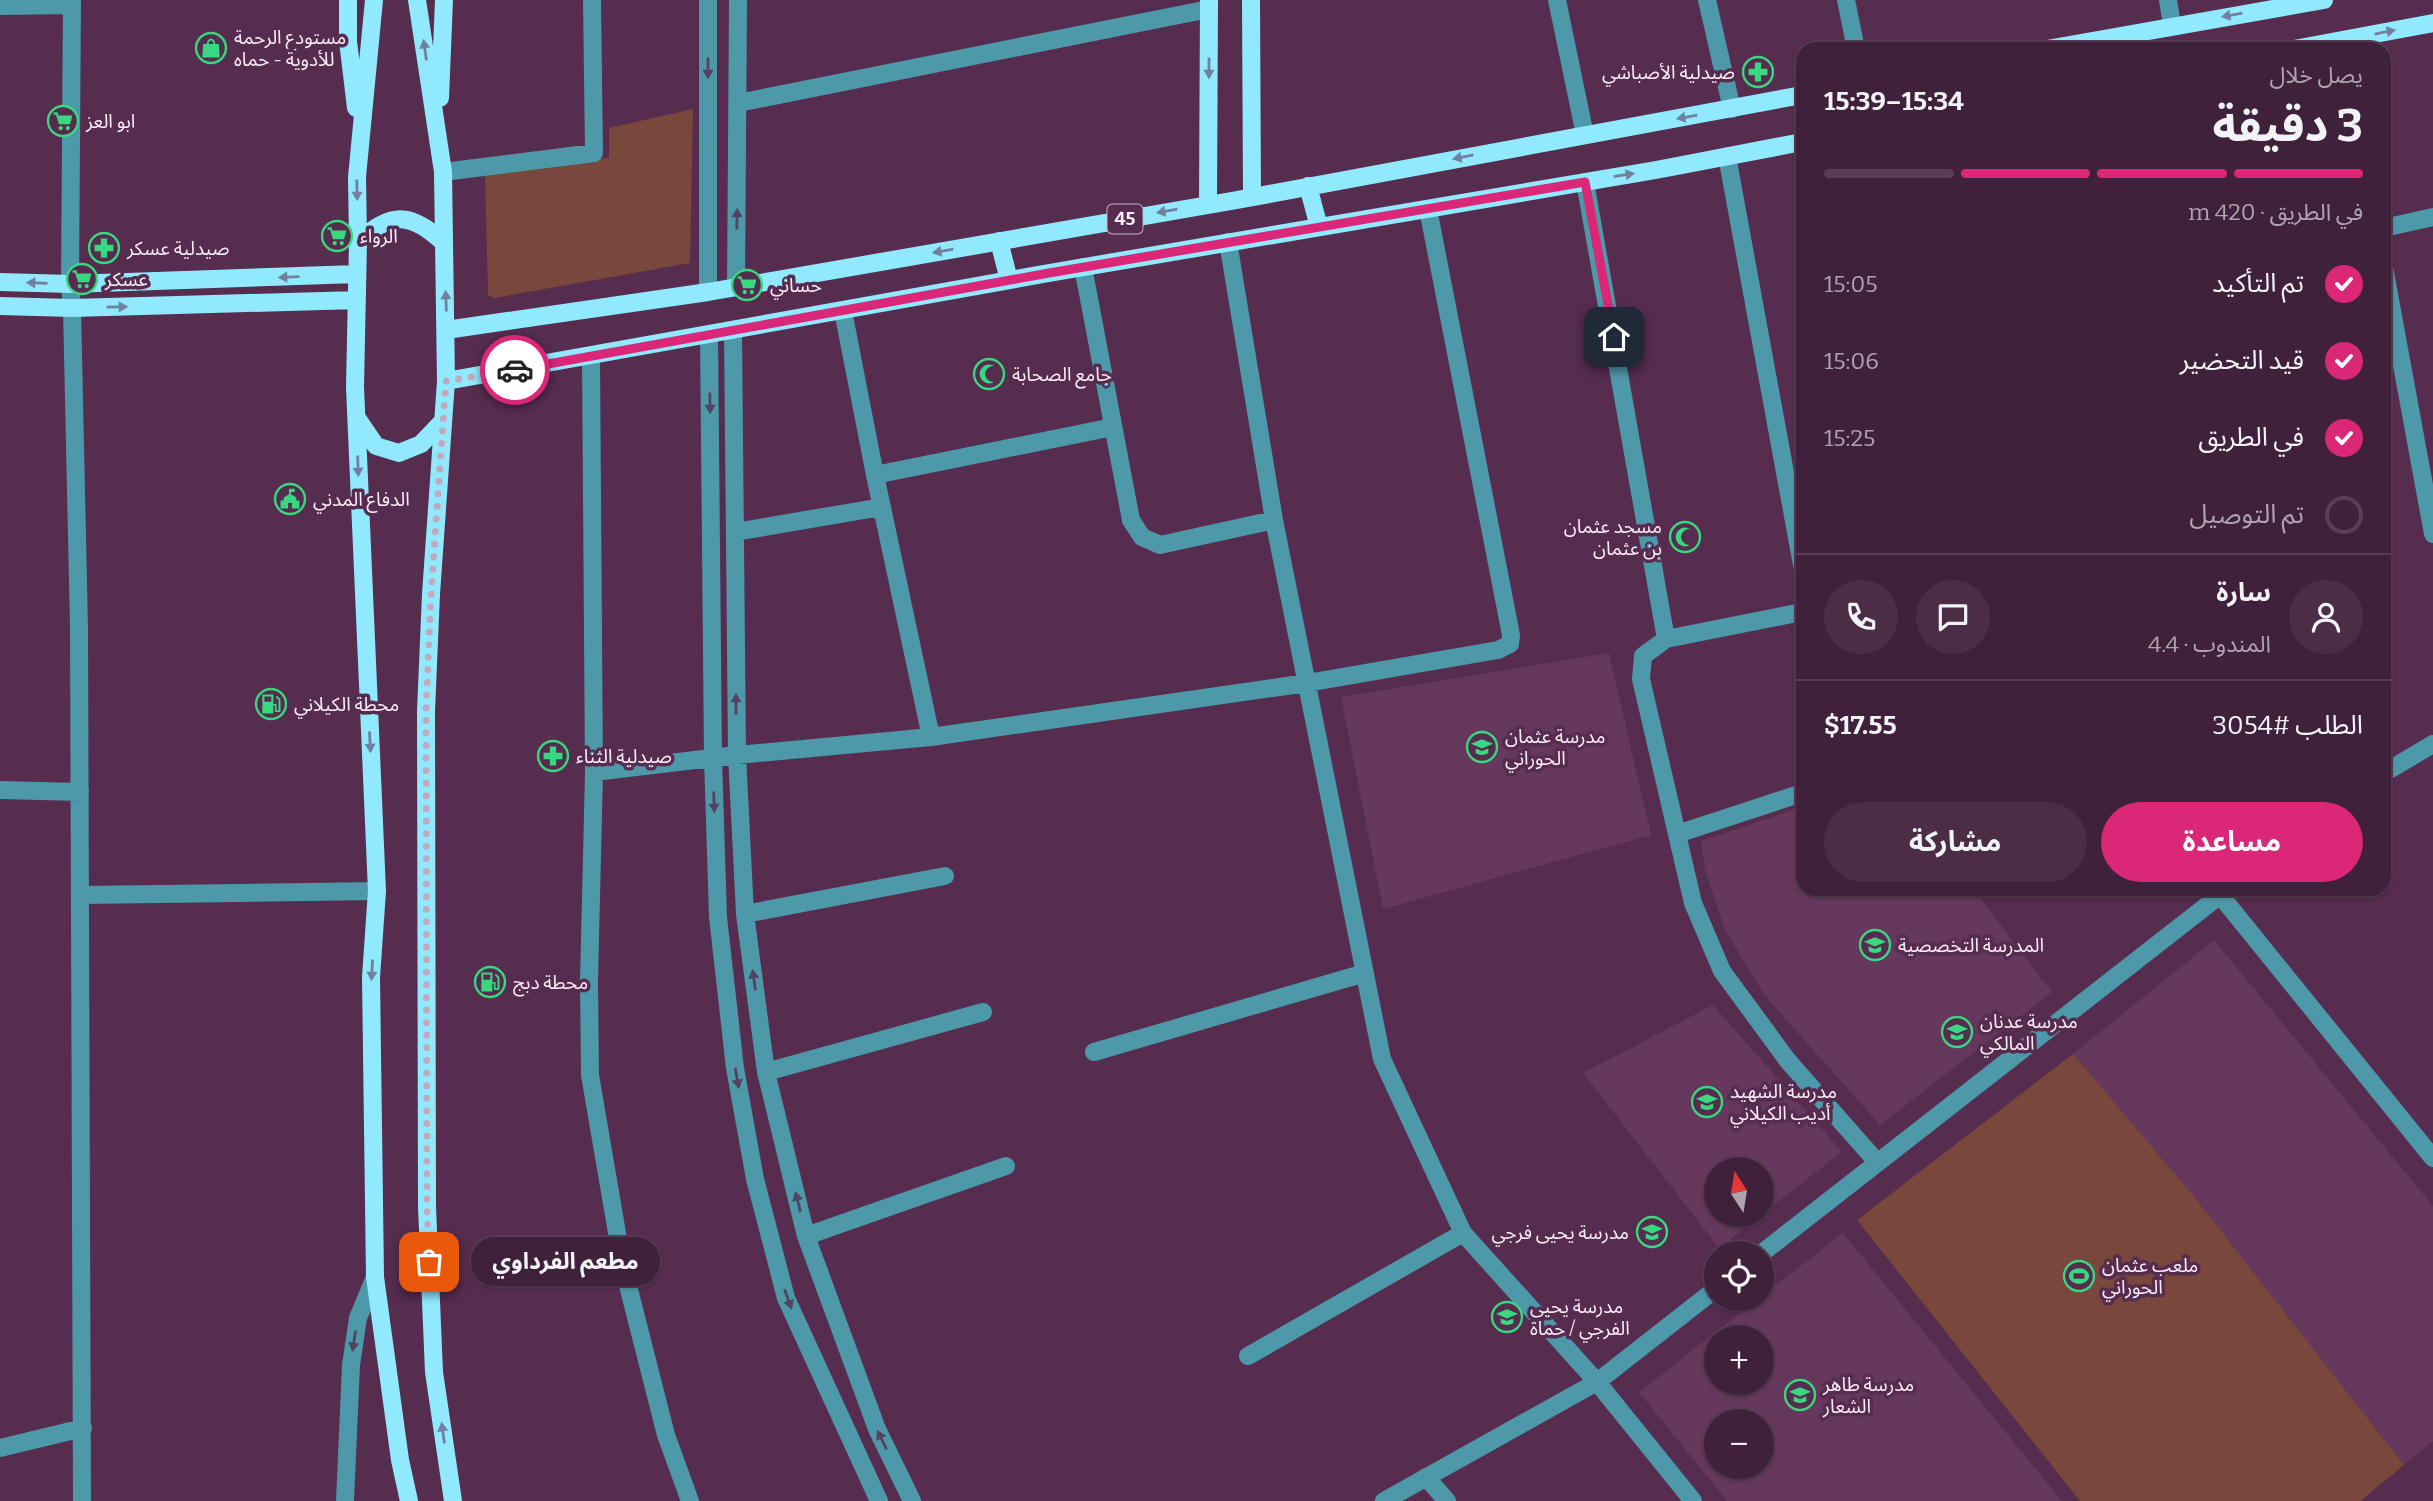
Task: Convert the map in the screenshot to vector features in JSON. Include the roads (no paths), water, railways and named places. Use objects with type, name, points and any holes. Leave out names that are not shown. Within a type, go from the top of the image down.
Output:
[{"type":"main road","points":[[348,0],[348,41],[360,141]]},
{"type":"main road","points":[[374,0],[356,177],[356,418],[377,891],[371,976],[375,1277],[400,1460],[409,1501]]},
{"type":"main road","points":[[417,0],[443,172],[446,381],[426,711],[427,1207],[435,1372],[453,1501]]},
{"type":"main road","points":[[438,140],[444,0]]},
{"type":"main road","points":[[1251,0],[1252,197]]},
{"type":"main road","points":[[2083,42],[2324,0]]},
{"type":"main road","points":[[1209,5],[1209,204]]},
{"type":"main road","points":[[2331,42],[2433,23]]},
{"type":"main road","name":"45","points":[[446,330],[708,292],[1252,197],[1731,109],[1796,100]]},
{"type":"main road","name":"45","points":[[446,381],[1796,143]]},
{"type":"main road","points":[[1308,186],[1319,227]]},
{"type":"main road","points":[[358,242],[376,225],[400,218],[425,225],[444,243]]},
{"type":"main road","points":[[999,241],[1009,280]]},
{"type":"main road","points":[[0,282],[70,284],[357,274]]},
{"type":"main road","points":[[0,306],[72,308],[357,300]]},
{"type":"main road","points":[[356,418],[376,446],[399,453],[421,444],[443,421]]},
{"type":"street","points":[[443,172],[594,153],[593,0]]},
{"type":"street","points":[[708,0],[708,292]]},
{"type":"street","points":[[736,287],[738,0]]},
{"type":"street","points":[[1557,0],[1585,135]]},
{"type":"street","points":[[1707,0],[1731,109]]},
{"type":"street","points":[[1846,0],[1855,42]]},
{"type":"street","points":[[2168,0],[2172,25]]},
{"type":"street","points":[[0,6],[72,3],[70,284],[79,614],[82,1501]]},
{"type":"street","points":[[738,103],[1209,5]]},
{"type":"street","points":[[1727,156],[1796,532]]},
{"type":"street","points":[[1585,182],[1666,639]]},
{"type":"street","points":[[593,772],[931,737],[1307,683],[1498,650],[1510,644],[1511,635],[1427,209]]},
{"type":"street","points":[[2391,226],[2433,217]]},
{"type":"street","points":[[1228,242],[1274,520],[1382,1059],[1463,1233],[1597,1382],[1693,1501]]},
{"type":"street","points":[[1083,267],[1130,520],[1142,537],[1160,545],[1274,520]]},
{"type":"street","points":[[2391,305],[2433,534]]},
{"type":"street","points":[[843,311],[881,507],[931,737]]},
{"type":"street","points":[[733,331],[737,755],[745,914],[766,1072],[806,1236],[877,1429],[912,1501]]},
{"type":"street","points":[[709,335],[713,758],[718,917],[735,1068],[755,1180],[786,1298],[879,1501]]},
{"type":"street","points":[[591,357],[593,772],[590,1076],[622,1262],[666,1435],[690,1501]]},
{"type":"street","points":[[875,475],[1113,427]]},
{"type":"street","points":[[735,531],[881,507]]},
{"type":"street","points":[[1796,613],[1666,639],[1643,656],[1640,680],[1693,903],[1722,971],[1788,1061],[1877,1163]]},
{"type":"street","points":[[2391,769],[2433,744]]},
{"type":"street","points":[[0,790],[80,792]]},
{"type":"street","points":[[1677,834],[1796,795]]},
{"type":"street","points":[[745,914],[944,876]]},
{"type":"street","points":[[80,895],[377,891]]},
{"type":"street","points":[[1774,1244],[2219,896]]},
{"type":"street","points":[[2227,896],[2433,1158]]},
{"type":"street","points":[[1094,1052],[1364,973]]},
{"type":"street","points":[[766,1072],[983,1012]]},
{"type":"street","points":[[806,1236],[1006,1166]]},
{"type":"street","points":[[1248,1356],[1463,1233]]},
{"type":"street","points":[[345,1501],[351,1365],[358,1318],[375,1277]]},
{"type":"street","points":[[1384,1501],[1597,1382],[1704,1298]]},
{"type":"street","points":[[0,1448],[83,1428]]},
{"type":"street","points":[[1426,1477],[1447,1501]]},
{"type":"place","name":"مستودع الرحمة للأدوية - حماه","points":[[211,48]]},
{"type":"place","name":"صيدلية الأصباشي","points":[[1758,72]]},
{"type":"place","name":"ابو العز","points":[[63,121]]},
{"type":"place","name":"الرواء","points":[[337,236]]},
{"type":"place","name":"صيدلية عسكر","points":[[104,248]]},
{"type":"place","name":"عسكر","points":[[82,279]]},
{"type":"place","name":"حساني","points":[[747,285]]},
{"type":"place","name":"جامع الصحابة","points":[[989,374]]},
{"type":"place","name":"الدفاع المدني","points":[[290,499]]},
{"type":"place","name":"مسجد عثمان بن عثمان","points":[[1685,537]]},
{"type":"place","name":"محطة الكيلاني","points":[[271,704]]},
{"type":"place","name":"مدرسة عثمان الحوراني","points":[[1482,747]]},
{"type":"place","name":"صيدلية الثناء","points":[[553,756]]},
{"type":"place","name":"المدرسة التخصصية","points":[[1875,945]]},
{"type":"place","name":"محطة دبج","points":[[490,982]]},
{"type":"place","name":"مدرسة عدنان المالكي","points":[[1957,1032]]},
{"type":"place","name":"مدرسة الشهيد أديب الكيلاني","points":[[1707,1102]]},
{"type":"place","name":"مدرسة يحيى فرجي","points":[[1652,1232]]},
{"type":"place","name":"مطعم الفرداوي","points":[[429,1262]]},
{"type":"place","name":"ملعب عثمان الحوراني","points":[[2079,1276]]},
{"type":"place","name":"مدرسة يحيى الفرجي / حماة","points":[[1507,1317]]},
{"type":"place","name":"مدرسة طاهر الشعار","points":[[1800,1395]]}]
